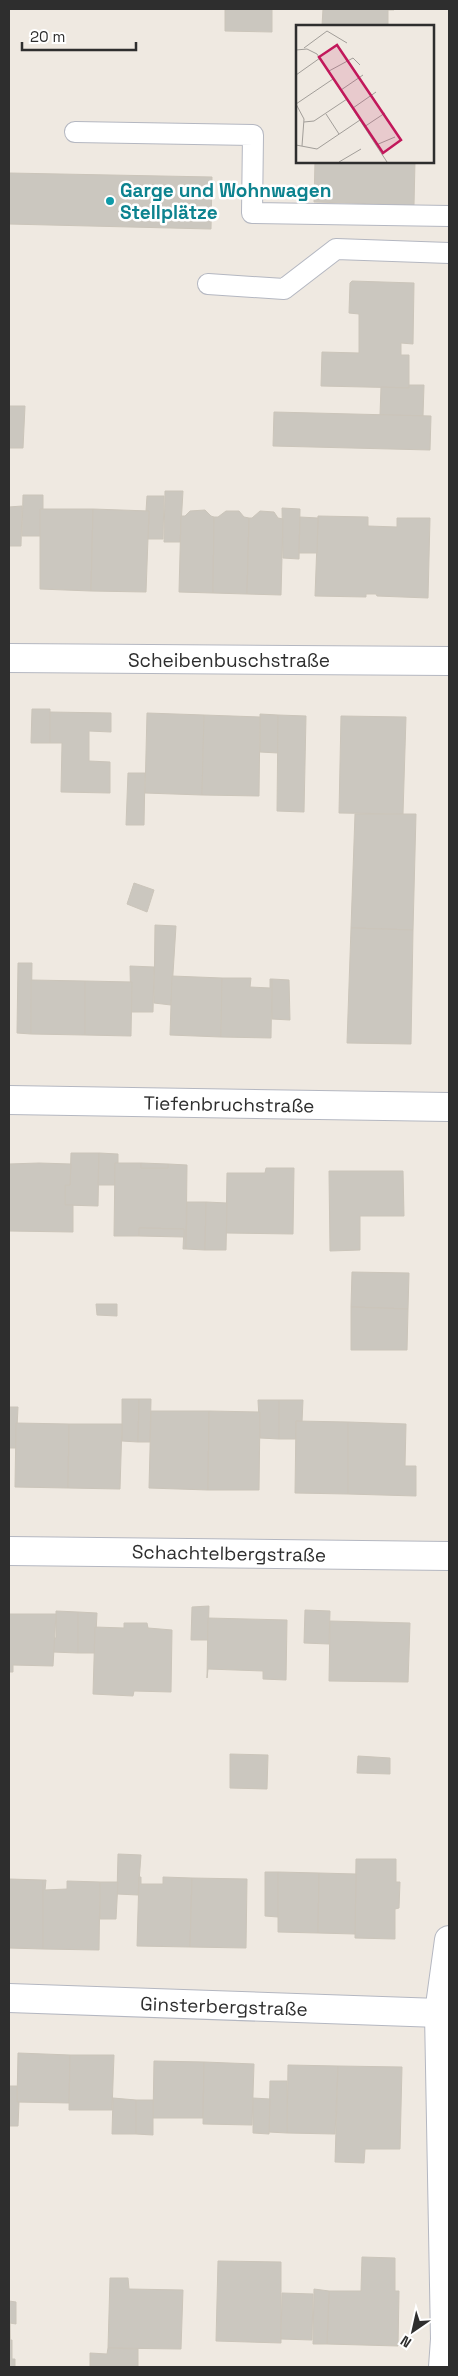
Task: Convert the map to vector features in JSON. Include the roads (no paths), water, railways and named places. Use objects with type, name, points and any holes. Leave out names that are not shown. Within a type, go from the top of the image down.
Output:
[{"type":"street","name":"Scheibenbuschstraße","points":[[9,658],[449,661]]},
{"type":"street","name":"Tiefenbruchstraße","points":[[9,1100],[449,1107]]},
{"type":"street","name":"Schachtelbergstraße","points":[[9,1551],[449,1556]]},
{"type":"street","points":[[443,2367],[447,2339],[439,2013],[449,1940]]},
{"type":"street","name":"Ginsterbergstraße","points":[[9,1998],[439,2013]]},
{"type":"lane","points":[[75,132],[253,135],[252,212],[449,216]]},
{"type":"lane","points":[[208,284],[284,289],[336,249],[449,253]]},
{"type":"place","name":"Garge und Wohnwagen Stellplätze","points":[[110,201]]}]
